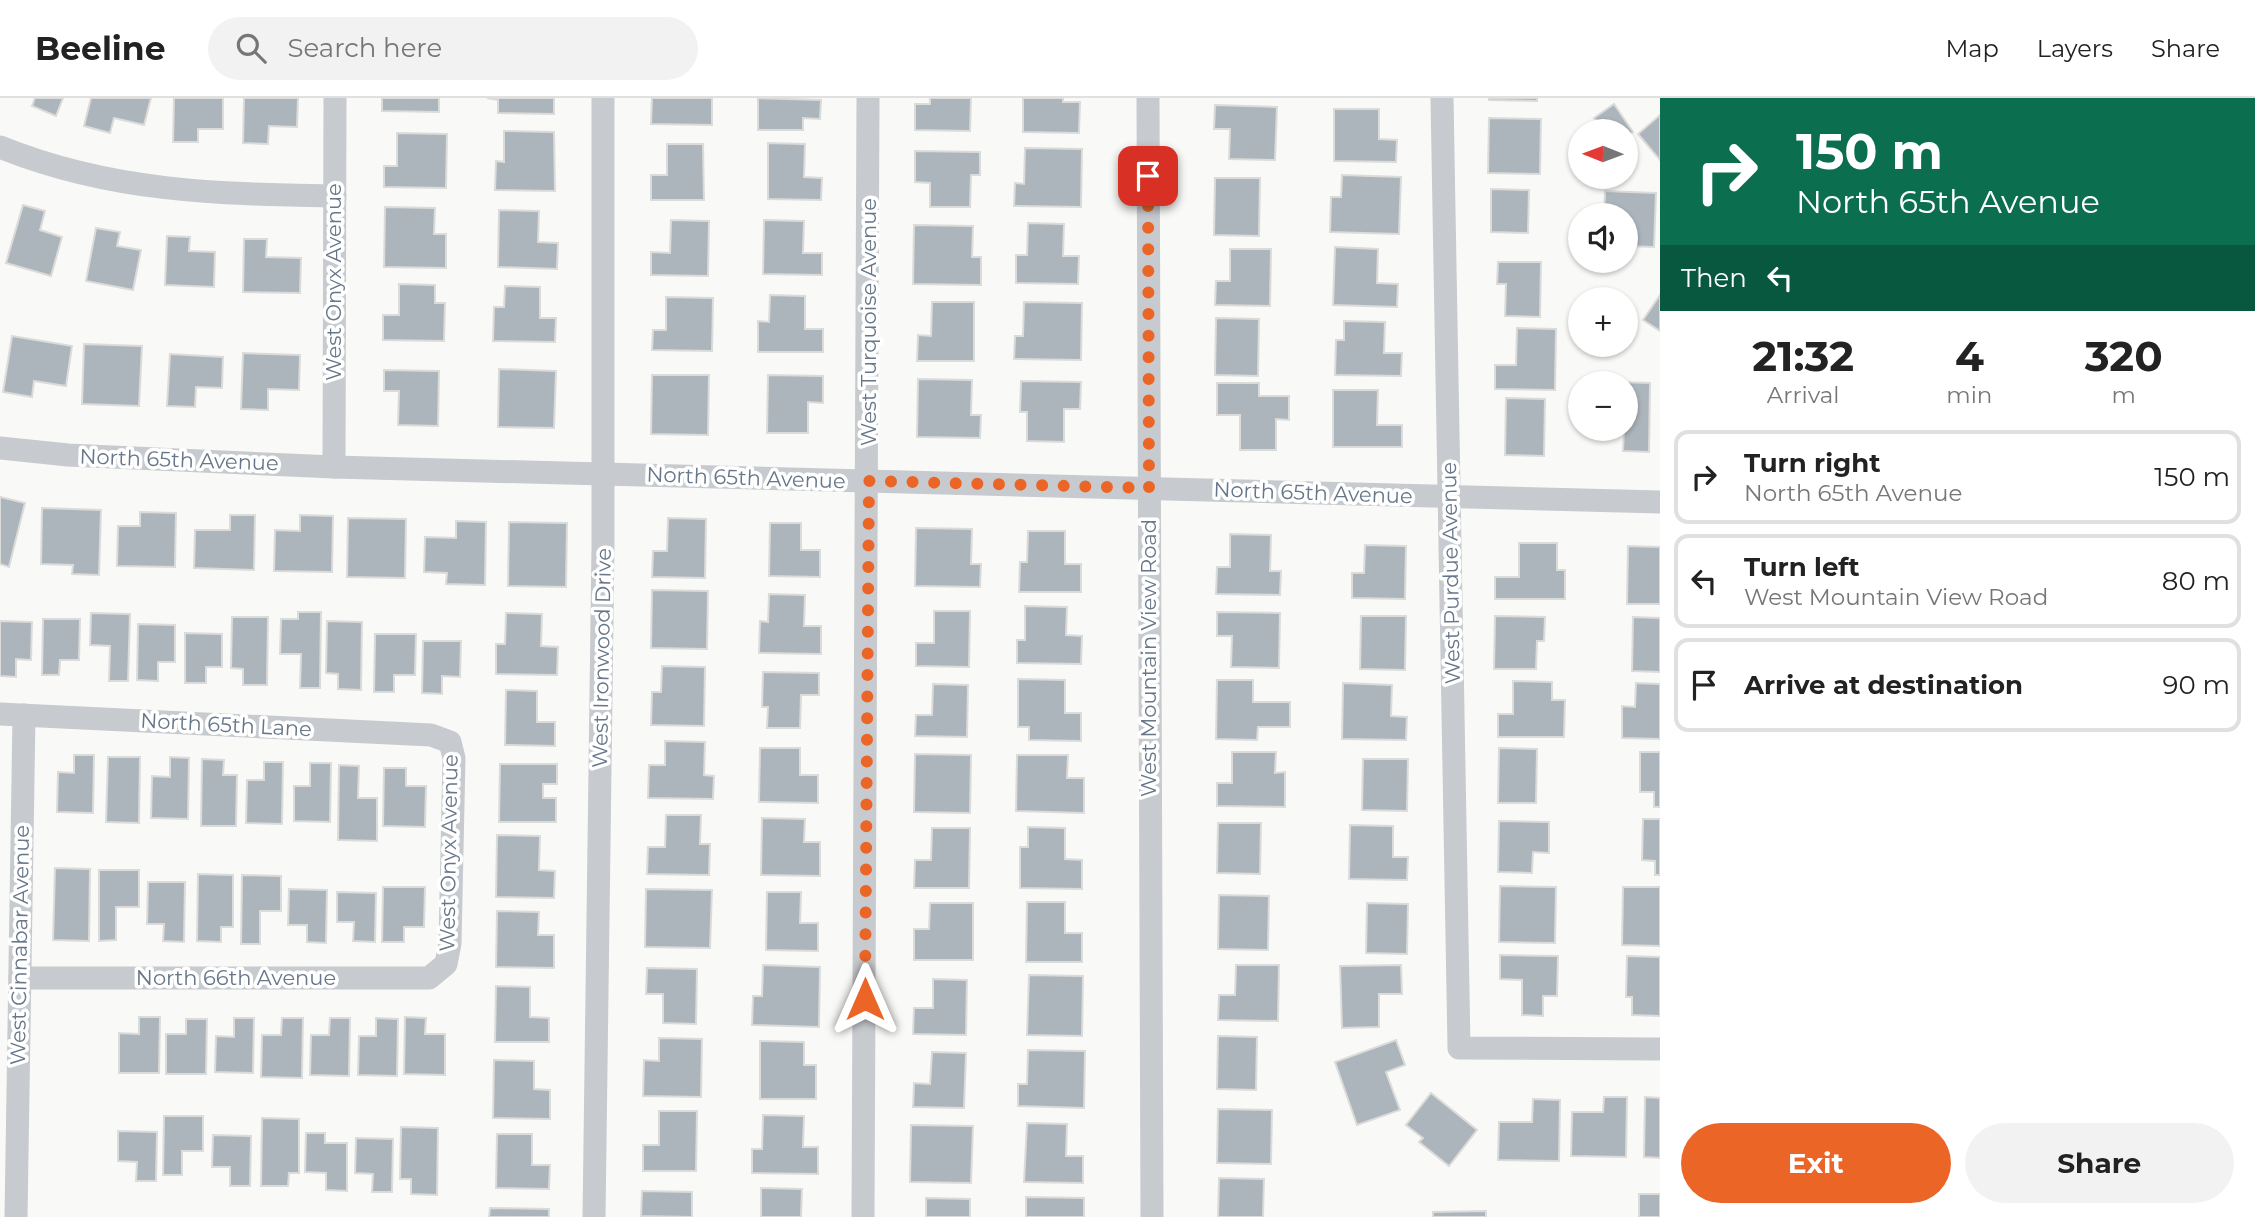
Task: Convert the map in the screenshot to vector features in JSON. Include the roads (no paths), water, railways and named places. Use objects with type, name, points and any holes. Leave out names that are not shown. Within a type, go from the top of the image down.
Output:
[{"type":"street","name":"West Onyx Avenue","points":[[334,467],[335,98]]},
{"type":"street","name":"West Ironwood Drive","points":[[594,1217],[603,474],[603,98]]},
{"type":"street","name":"West Turquoise Avenue","points":[[863,1217],[869,98]]},
{"type":"street","name":"West Mountain View Road","points":[[1148,98],[1152,1217]]},
{"type":"street","name":"West Purdue Avenue","points":[[1442,98],[1459,1048],[1660,1049]]},
{"type":"street","points":[[0,147],[68,172],[145,186],[205,193],[335,196]]},
{"type":"street","name":"North 65th Avenue","points":[[0,447],[68,455],[334,467],[1660,502]]},
{"type":"street","name":"North 65th Lane","points":[[0,715],[431,735],[450,742]]},
{"type":"street","name":"West Cinnabar Avenue","points":[[16,1217],[24,715]]},
{"type":"street","name":"West Onyx Avenue","points":[[446,964],[450,943],[454,758],[450,742]]},
{"type":"street","name":"North 66th Avenue","points":[[20,978],[429,978],[446,964]]}]
